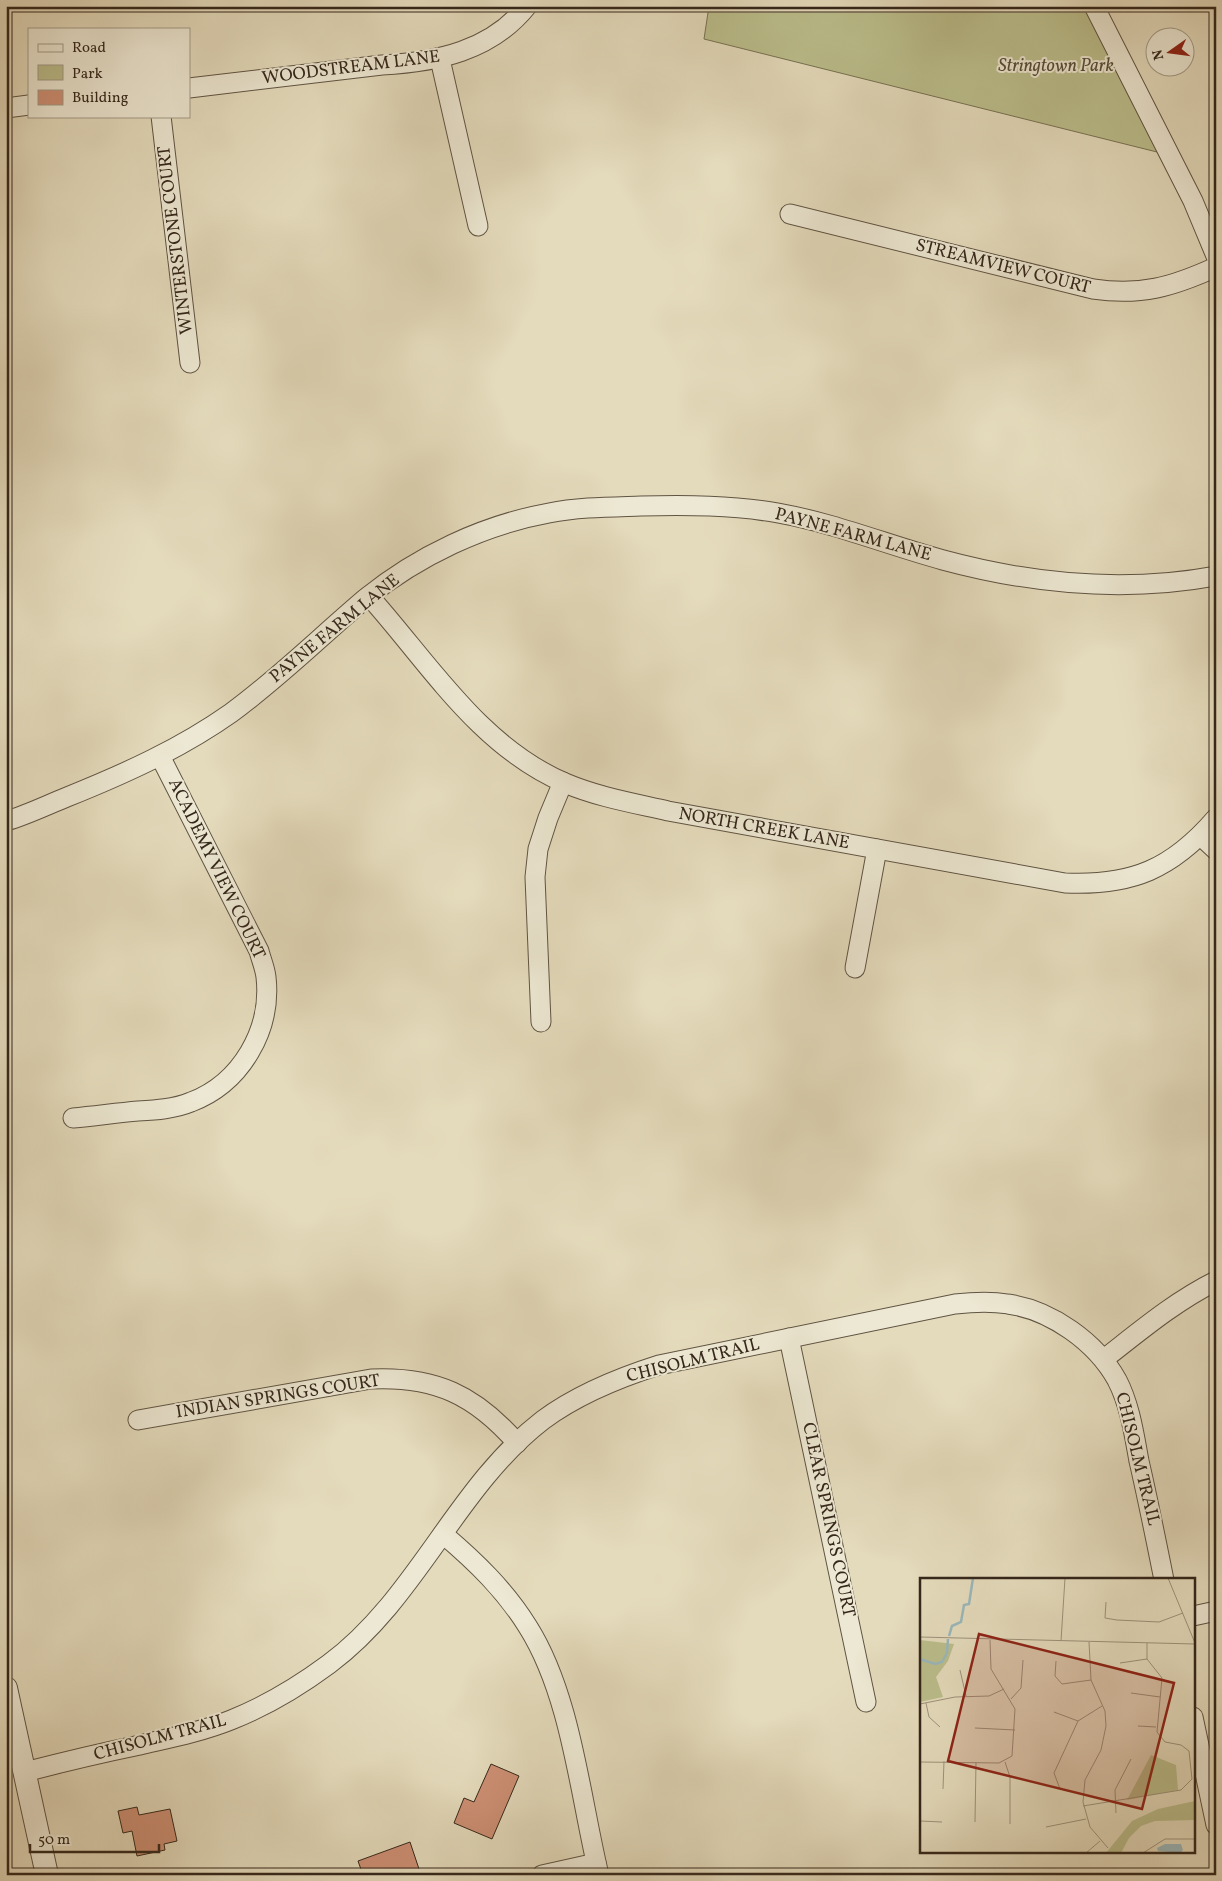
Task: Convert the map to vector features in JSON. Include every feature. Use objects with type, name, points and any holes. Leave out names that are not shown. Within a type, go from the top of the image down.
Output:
[{"type":"street","name":"WOODSTREAM LANE","points":[[190,88],[411,64],[440,59],[486,42],[505,28],[527,6]]},
{"type":"street","points":[[1094,6],[1193,201],[1216,256]]},
{"type":"street","points":[[440,59],[478,226]]},
{"type":"street","points":[[6,108],[28,105]]},
{"type":"street","name":"WINTERSTONE COURT","points":[[161,118],[190,363]]},
{"type":"street","name":"STREAMVIEW COURT","points":[[790,214],[1093,289],[1114,292],[1136,292],[1164,287],[1186,281],[1216,267]]},
{"type":"street","name":"PAYNE FARM LANE","points":[[6,821],[115,778],[192,738],[231,713],[269,683],[369,596],[414,565],[480,532],[550,512],[602,507],[723,506],[785,514],[811,520],[941,559],[990,572],[1036,580],[1084,585],[1131,585],[1194,580],[1216,576]]},
{"type":"street","name":"NORTH CREEK LANE","points":[[369,596],[454,699],[478,723],[510,750],[537,768],[563,782],[590,793],[639,805],[1065,883],[1111,883],[1136,876],[1165,864],[1181,854],[1201,836],[1216,818]]},
{"type":"street","name":"ACADEMY VIEW COURT","points":[[73,1118],[171,1108],[190,1103],[208,1094],[225,1083],[245,1060],[258,1037],[264,1017],[266,976],[259,951],[160,756]]},
{"type":"street","points":[[541,1022],[535,877],[538,849],[563,782]]},
{"type":"street","points":[[1201,836],[1216,850]]},
{"type":"street","points":[[855,968],[877,849]]},
{"type":"street","points":[[1104,1359],[1168,1308],[1216,1281]]},
{"type":"street","name":"CHISOLM TRAIL","points":[[25,1772],[194,1732],[237,1717],[292,1690],[331,1663],[363,1634],[389,1606],[482,1482],[518,1442],[543,1420],[570,1402],[598,1387],[624,1376],[659,1365],[955,1304],[978,1302],[1009,1304],[1048,1317],[1071,1331],[1104,1359],[1117,1381],[1129,1411],[1164,1578]]},
{"type":"street","name":"CLEAR SPRINGS COURT","points":[[789,1338],[866,1702]]},
{"type":"street","name":"INDIAN SPRINGS COURT","points":[[138,1420],[361,1381],[391,1378],[419,1381],[442,1387],[464,1396],[481,1407],[518,1442]]},
{"type":"street","points":[[444,1534],[478,1564],[499,1587],[528,1626],[542,1651],[557,1689],[567,1726],[598,1869],[542,1875]]},
{"type":"street","points":[[1194,1616],[1216,1611]]},
{"type":"street","points":[[6,1688],[47,1875]]},
{"type":"street","points":[[1194,1722],[1216,1825]]},
{"type":"green space","name":"Stringtown Park","points":[[709,6],[1094,6],[1169,155],[704,39]]},
{"type":"building","points":[[491,1764],[519,1776],[492,1839],[454,1823],[464,1798],[474,1802]]},
{"type":"building","points":[[137,1807],[139,1815],[170,1809],[177,1841],[164,1844],[165,1850],[137,1856],[132,1831],[123,1833],[118,1811]]},
{"type":"building","points":[[410,1842],[421,1875],[363,1875],[358,1861]]}]
